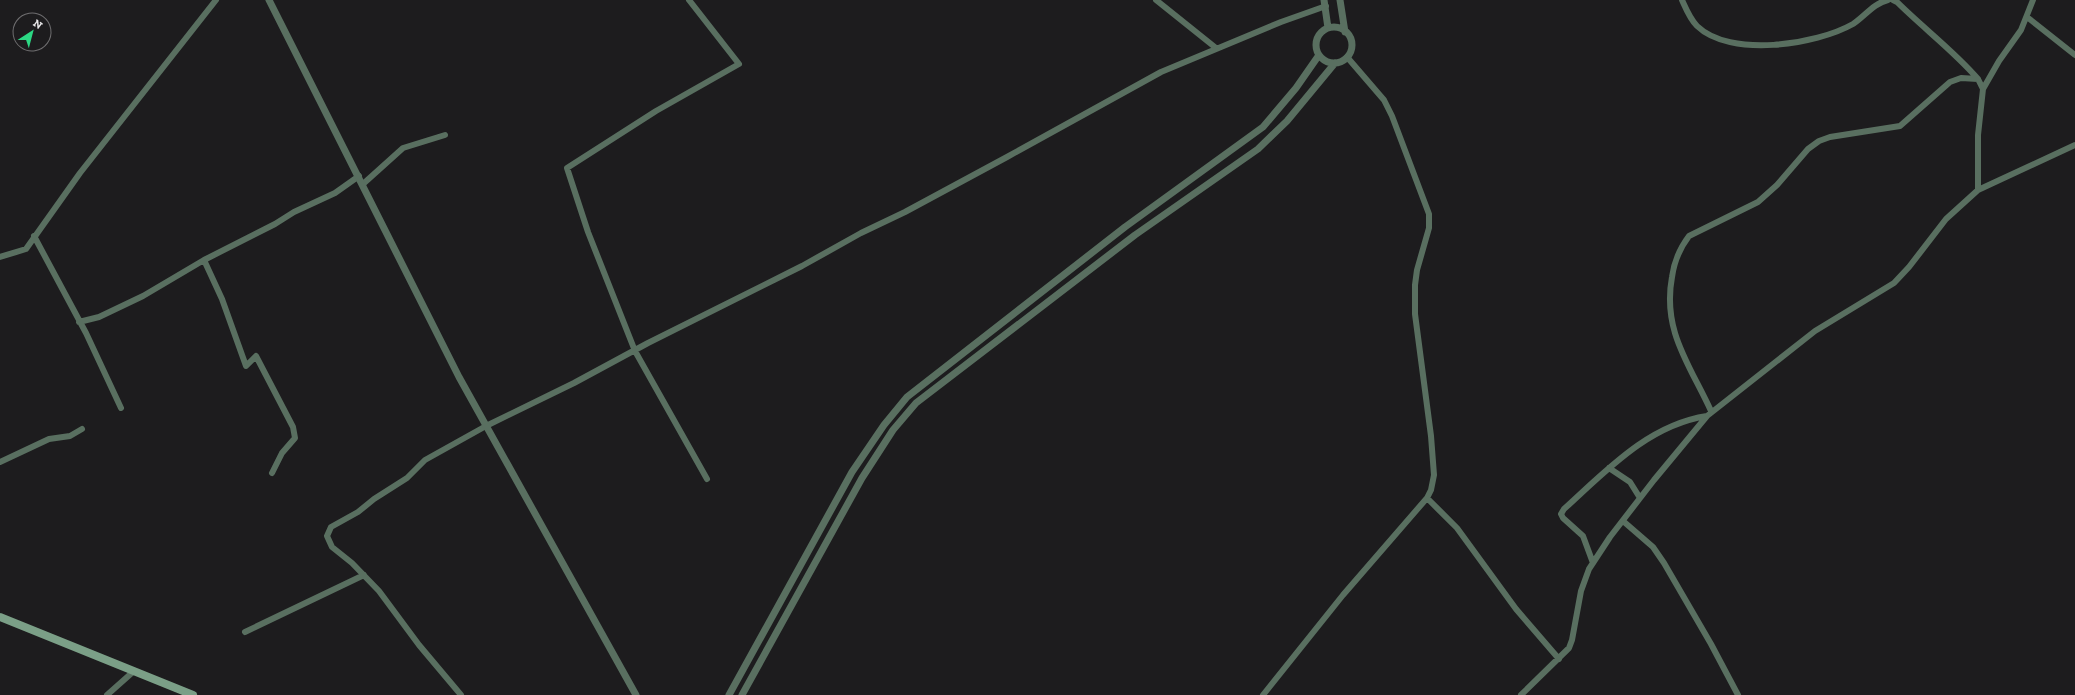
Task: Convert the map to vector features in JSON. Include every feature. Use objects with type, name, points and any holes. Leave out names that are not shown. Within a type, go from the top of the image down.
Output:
[{"type":"main road","points":[[0,617],[193,695]]},
{"type":"street","points":[[0,257],[26,249],[80,173],[216,0]]},
{"type":"street","points":[[269,0],[459,377],[636,695]]},
{"type":"street","points":[[689,0],[739,64],[656,111],[567,168],[588,232],[635,351],[707,479]]},
{"type":"street","points":[[1156,0],[1216,48]]},
{"type":"street","points":[[742,695],[862,478],[893,430],[916,403],[1135,236],[1258,148],[1287,121],[1335,63],[1347,57],[1351,44],[1345,32],[1340,0]]},
{"type":"street","points":[[1682,0],[1697,26],[1706,33],[1719,39],[1757,46],[1788,44],[1833,33],[1853,24],[1878,4],[1888,0]]},
{"type":"street","points":[[1893,0],[1965,64],[1978,79],[1983,89]]},
{"type":"street","points":[[2027,0],[2030,9]]},
{"type":"street","points":[[1978,190],[1978,136],[1983,89],[1999,61],[2016,38],[2027,17],[2033,0]]},
{"type":"street","points":[[461,695],[419,645],[379,591],[364,575],[332,547],[327,536],[331,527],[358,512],[374,499],[407,478],[425,460],[486,426],[574,383],[802,266],[861,233],[1007,158],[1161,72],[1325,3],[1328,28]]},
{"type":"street","points":[[2027,17],[2075,55]]},
{"type":"street","points":[[1335,63],[1326,61],[1319,55],[1316,42],[1320,34],[1328,28],[1337,28],[1345,32]]},
{"type":"street","points":[[729,695],[852,472],[884,425],[907,397],[1125,227],[1263,127],[1296,88],[1319,55]]},
{"type":"street","points":[[1264,695],[1309,637],[1427,498],[1432,490],[1434,475],[1431,436],[1415,314],[1415,285],[1417,270],[1429,228],[1429,214],[1392,116],[1384,100],[1347,57]]},
{"type":"street","points":[[1709,414],[1675,335],[1668,309],[1669,290],[1675,262],[1689,236],[1758,202],[1777,185],[1808,149],[1819,141],[1830,137],[1900,126],[1950,82],[1961,78],[1978,79]]},
{"type":"street","points":[[363,184],[403,148],[445,135]]},
{"type":"street","points":[[1521,695],[1559,659],[1572,640],[1584,583],[1593,562],[1640,498],[1709,414],[1816,331],[1894,283],[1909,267],[1946,219],[1978,190],[2075,145]]},
{"type":"street","points":[[79,322],[99,317],[143,296],[204,260],[275,224],[294,212],[335,193],[359,176]]},
{"type":"street","points":[[34,236],[79,322],[121,408]]},
{"type":"street","points":[[204,260],[228,313],[246,366],[256,356],[293,427],[295,438],[282,453],[272,474]]},
{"type":"street","points":[[1593,562],[1583,536],[1562,514],[1564,509],[1631,449],[1680,422],[1709,414]]},
{"type":"street","points":[[0,462],[49,440],[70,436],[82,429]]},
{"type":"street","points":[[1609,468],[1630,482],[1640,498]]},
{"type":"street","points":[[1427,498],[1457,528],[1516,609],[1559,659]]},
{"type":"street","points":[[1623,521],[1653,547],[1664,563],[1711,644],[1738,695]]},
{"type":"street","points":[[245,632],[364,575]]},
{"type":"street","points":[[107,695],[134,671]]}]
